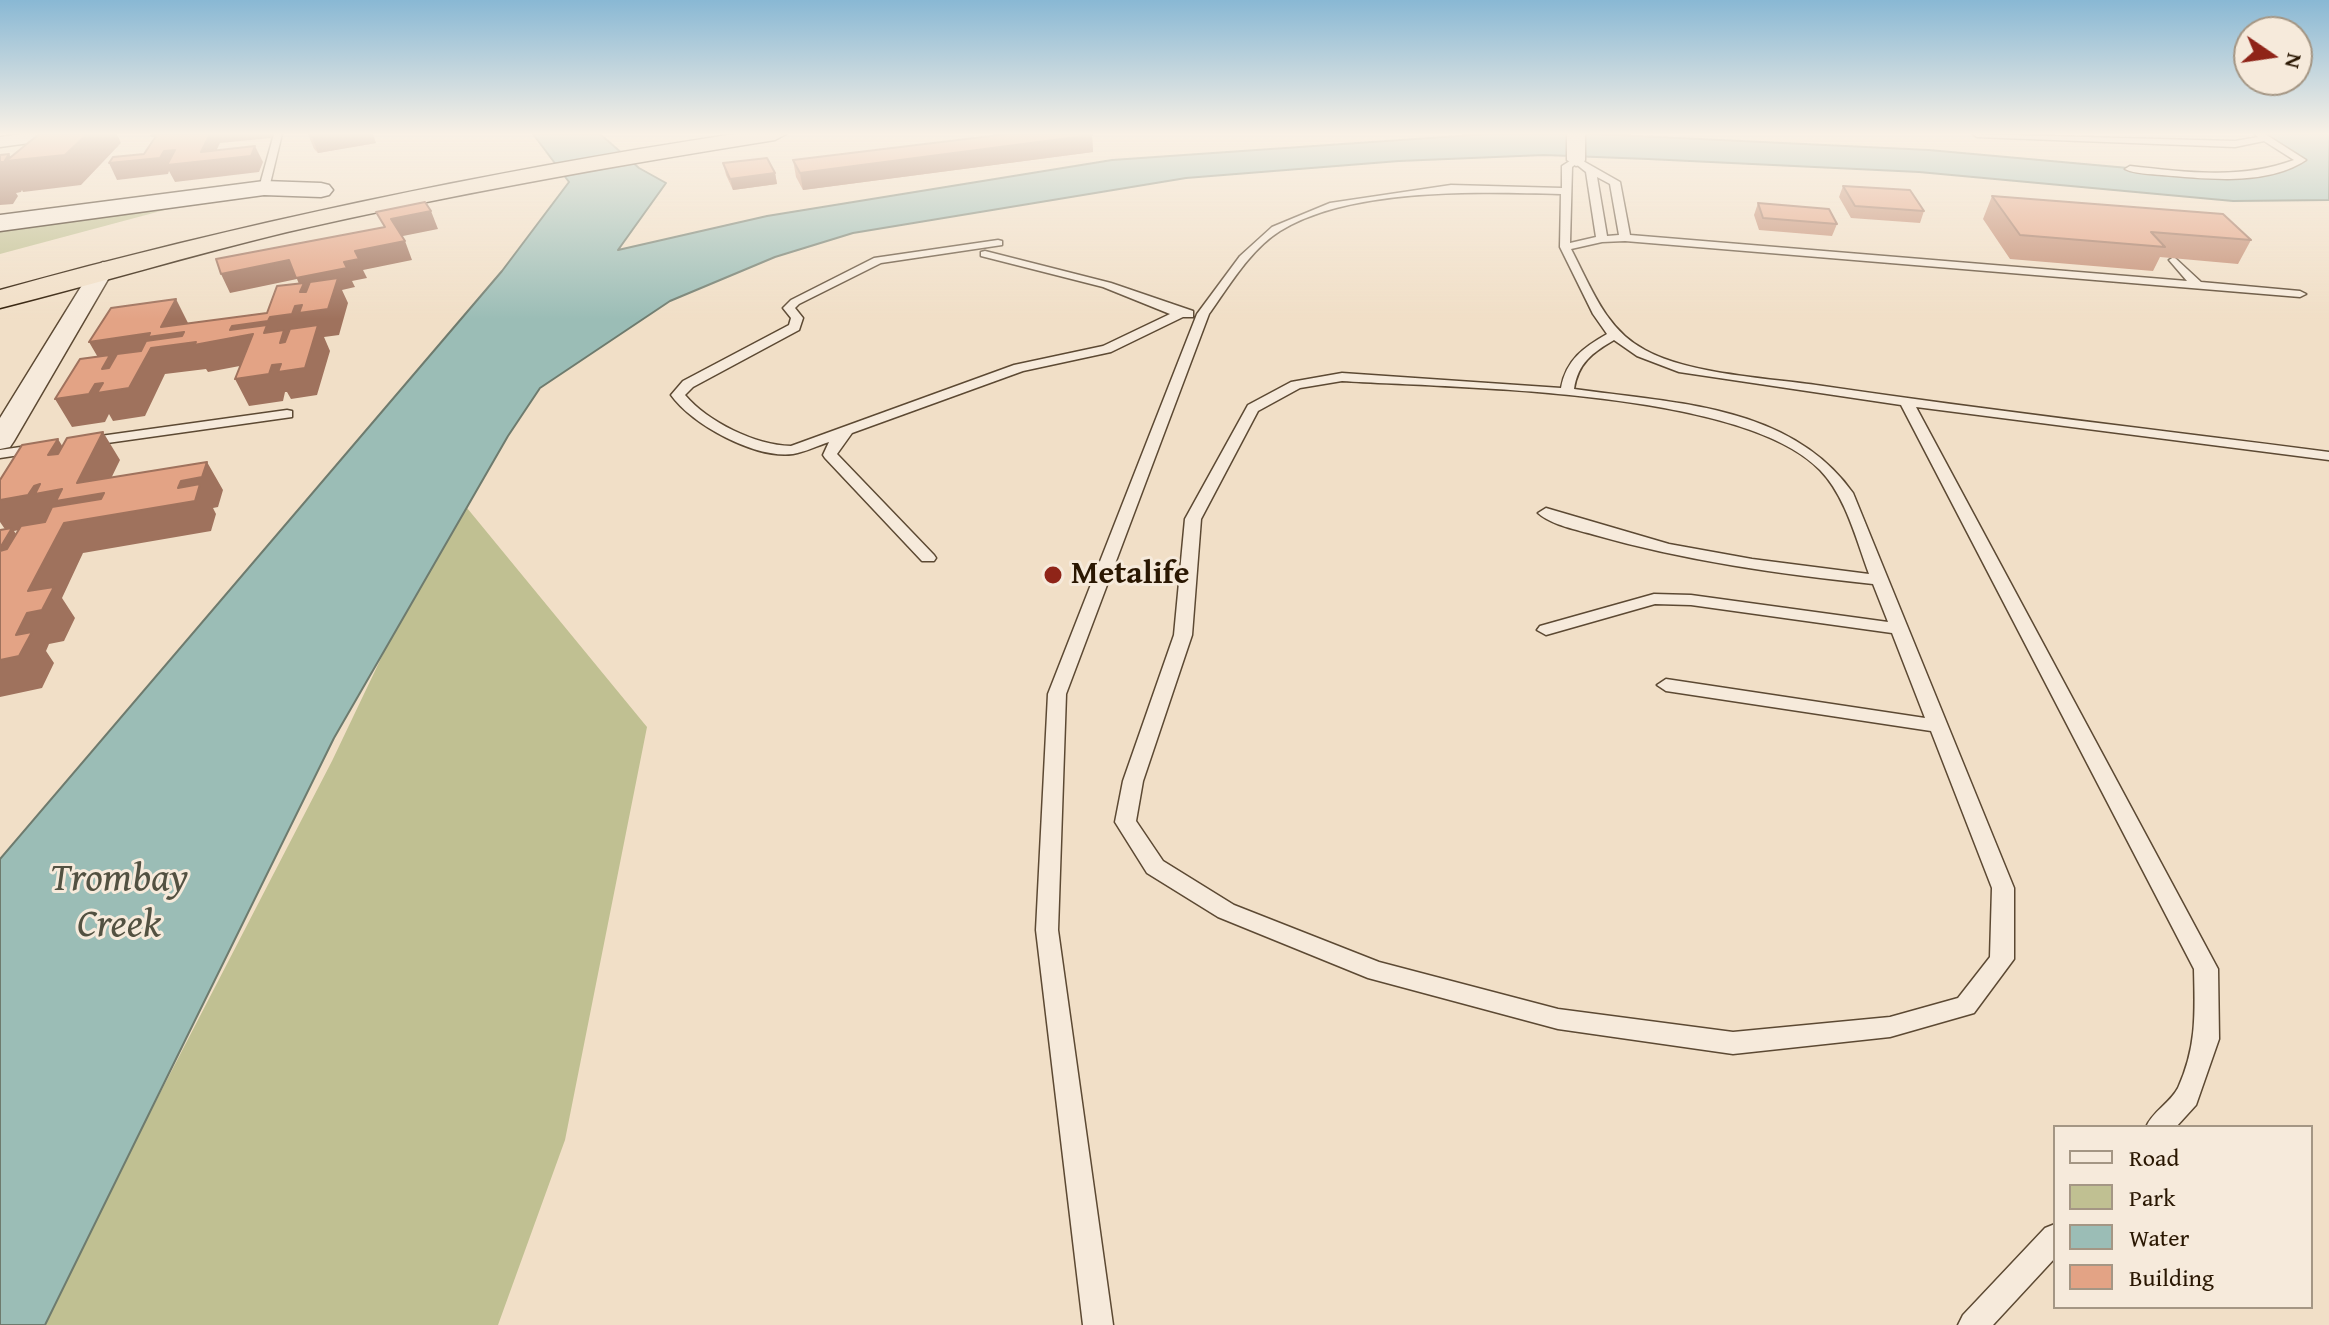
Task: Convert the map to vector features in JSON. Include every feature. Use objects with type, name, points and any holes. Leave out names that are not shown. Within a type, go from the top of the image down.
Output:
[{"type":"highway","points":[[153,228],[295,196]]},
{"type":"highway","points":[[0,299],[103,269],[307,220],[426,196]]},
{"type":"main road","points":[[0,215],[158,196]]},
{"type":"main road","points":[[0,223],[92,224],[214,196]]},
{"type":"street","points":[[0,441],[103,269]]},
{"type":"lane","points":[[1098,1325],[1047,930],[1057,694],[1203,314],[1244,258],[1276,229],[1334,205],[1397,196]]},
{"type":"lane","points":[[1568,196],[1565,247],[1599,314],[1614,335],[1641,353],[1679,368],[1906,402],[2329,456]]},
{"type":"lane","points":[[1590,196],[1602,239]]},
{"type":"lane","points":[[1617,196],[1625,238]]},
{"type":"lane","points":[[1565,247],[1602,239],[1625,238],[2300,294]]},
{"type":"lane","points":[[998,243],[896,256],[871,263],[795,302],[789,308],[797,318],[795,327],[688,384],[678,395],[683,402],[749,445],[768,451],[802,447],[1019,368],[1107,349],[1179,314],[1203,314]]},
{"type":"lane","points":[[985,254],[1107,285],[1165,305],[1179,314]]},
{"type":"lane","points":[[2174,260],[2198,286]]},
{"type":"lane","points":[[1567,392],[1570,368],[1587,351],[1614,335]]},
{"type":"lane","points":[[1342,377],[1393,378],[1567,392],[1721,416],[1776,434],[1819,461],[1845,493],[1880,580],[2003,888],[2002,959],[1966,1006],[1890,1027],[1733,1043],[1558,1019],[1376,971],[1226,911],[1155,867],[1125,822],[1133,781],[1183,635],[1193,519],[1253,408],[1296,385],[1342,377]]},
{"type":"lane","points":[[1906,402],[2206,969],[2207,1039],[2187,1097],[2161,1125]]},
{"type":"lane","points":[[66,445],[287,414]]},
{"type":"lane","points":[[854,429],[834,444],[830,455],[928,558]]},
{"type":"lane","points":[[0,454],[50,447]]},
{"type":"lane","points":[[1546,513],[1599,533],[1680,553],[1757,568],[1880,580]]},
{"type":"lane","points":[[1546,630],[1654,599],[1691,600],[1900,629]]},
{"type":"lane","points":[[1666,685],[1938,726]]},
{"type":"lane","points":[[1973,1325],[2053,1240]]},
{"type":"green space","points":[[202,200],[0,254],[0,222]]},
{"type":"green space","points":[[458,497],[647,727],[565,1140],[498,1325],[40,1325],[332,761]]},
{"type":"water","name":"Trombay Creek","points":[[559,196],[657,196],[618,250],[767,216],[891,196],[1078,196],[853,233],[775,257],[670,301],[540,388],[508,436],[334,738],[45,1325],[0,1325],[0,859],[502,271]]},
{"type":"water","name":"Trombay Creek","points":[[2177,196],[2329,196],[2329,200],[2233,201]]},
{"type":"building","points":[[1849,196],[1914,196],[1924,211],[1855,206]]},
{"type":"building","points":[[1992,196],[2223,214],[2251,240],[2151,232],[2165,247],[2020,235]]},
{"type":"building","points":[[425,202],[431,211],[391,219],[405,241],[355,251],[359,259],[344,262],[347,268],[296,278],[289,260],[221,274],[216,259],[385,227],[376,212]]},
{"type":"building","points":[[1758,203],[1829,209],[1837,224],[1763,218]]},
{"type":"building","points":[[338,278],[328,309],[299,313],[302,305],[295,306],[292,314],[232,326],[230,330],[267,325],[264,333],[284,330],[280,343],[285,342],[290,329],[318,325],[305,368],[278,372],[281,364],[272,365],[269,374],[235,379],[253,334],[194,345],[196,342],[151,348],[129,388],[97,393],[103,383],[95,384],[89,394],[55,399],[80,359],[110,355],[102,369],[109,368],[117,354],[141,351],[146,341],[182,336],[184,332],[148,337],[150,333],[89,342],[111,308],[176,299],[161,327],[267,313],[277,286],[304,283],[300,292],[306,292],[310,282]]},
{"type":"building","points":[[103,432],[77,483],[207,462],[202,477],[181,481],[178,488],[200,484],[195,501],[64,523],[28,591],[54,587],[42,610],[27,613],[16,635],[32,632],[19,656],[0,660],[0,551],[7,549],[21,526],[45,522],[52,507],[101,499],[104,493],[56,501],[62,489],[35,494],[40,484],[34,486],[28,495],[0,500],[0,480],[22,445],[58,439],[48,455],[58,454],[67,438]]},
{"type":"building","points":[[12,528],[0,548],[0,530]]},
{"type":"place","name":"Metalife","points":[[1053,575]]}]
